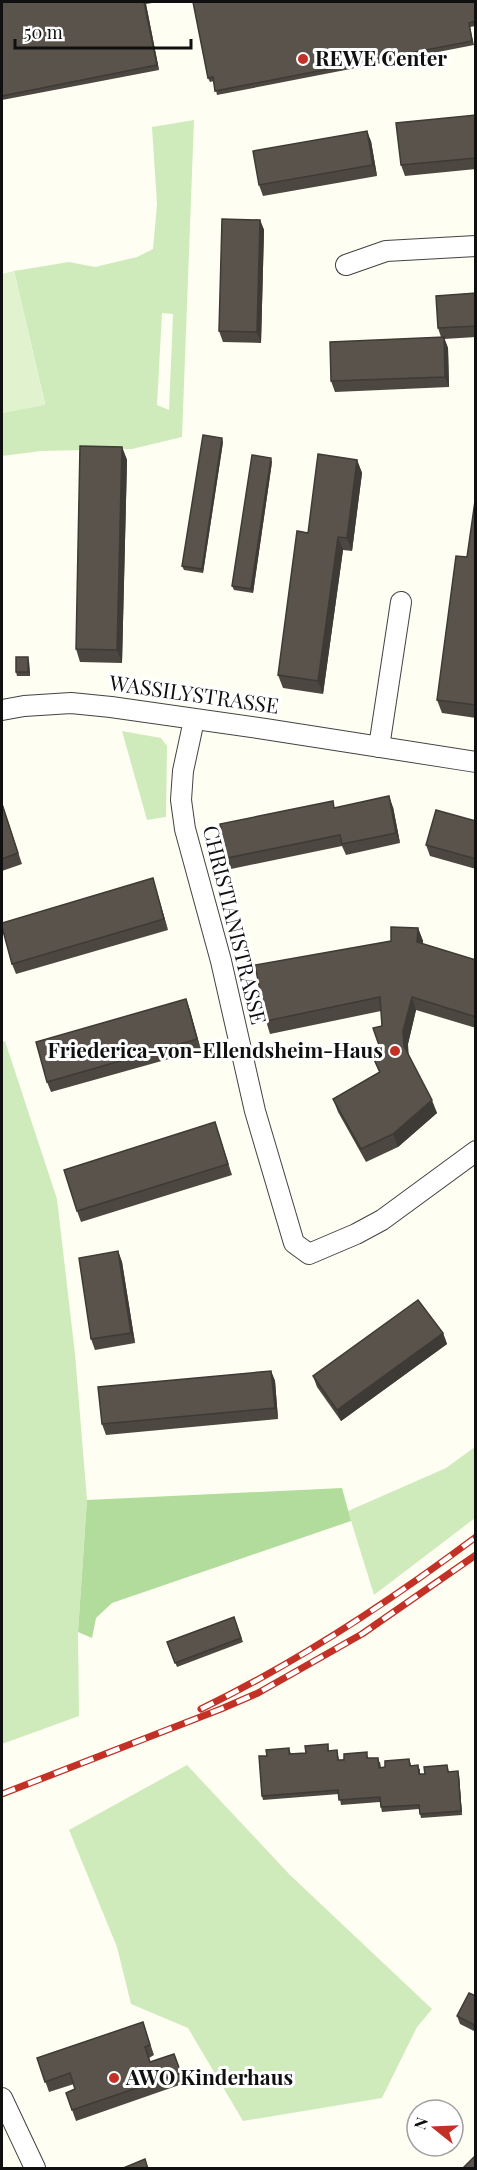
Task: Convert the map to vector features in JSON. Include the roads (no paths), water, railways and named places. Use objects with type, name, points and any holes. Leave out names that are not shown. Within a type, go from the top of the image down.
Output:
[{"type":"street","points":[[346,265],[386,251],[476,246]]},
{"type":"street","points":[[380,747],[401,602]]},
{"type":"street","name":"WASSILYSTRASSE","points":[[2,710],[71,703],[476,762]]},
{"type":"street","name":"CHRISTIANISTRASSE","points":[[194,720],[183,771],[181,800],[185,829],[221,961],[255,1111],[294,1243],[309,1254],[356,1234],[381,1220],[476,1151]]},
{"type":"street","points":[[2,2098],[34,2169]]},
{"type":"railway","points":[[201,1709],[273,1671],[342,1630],[410,1585],[476,1537]]},
{"type":"railway","points":[[2,1794],[258,1693],[362,1634],[476,1555]]},
{"type":"place","name":"REWE Center","points":[[303,59]]},
{"type":"place","name":"Friederica-von-Ellendsheim-Haus","points":[[395,1051]]},
{"type":"place","name":"AWO Kinderhaus","points":[[114,2078]]}]
